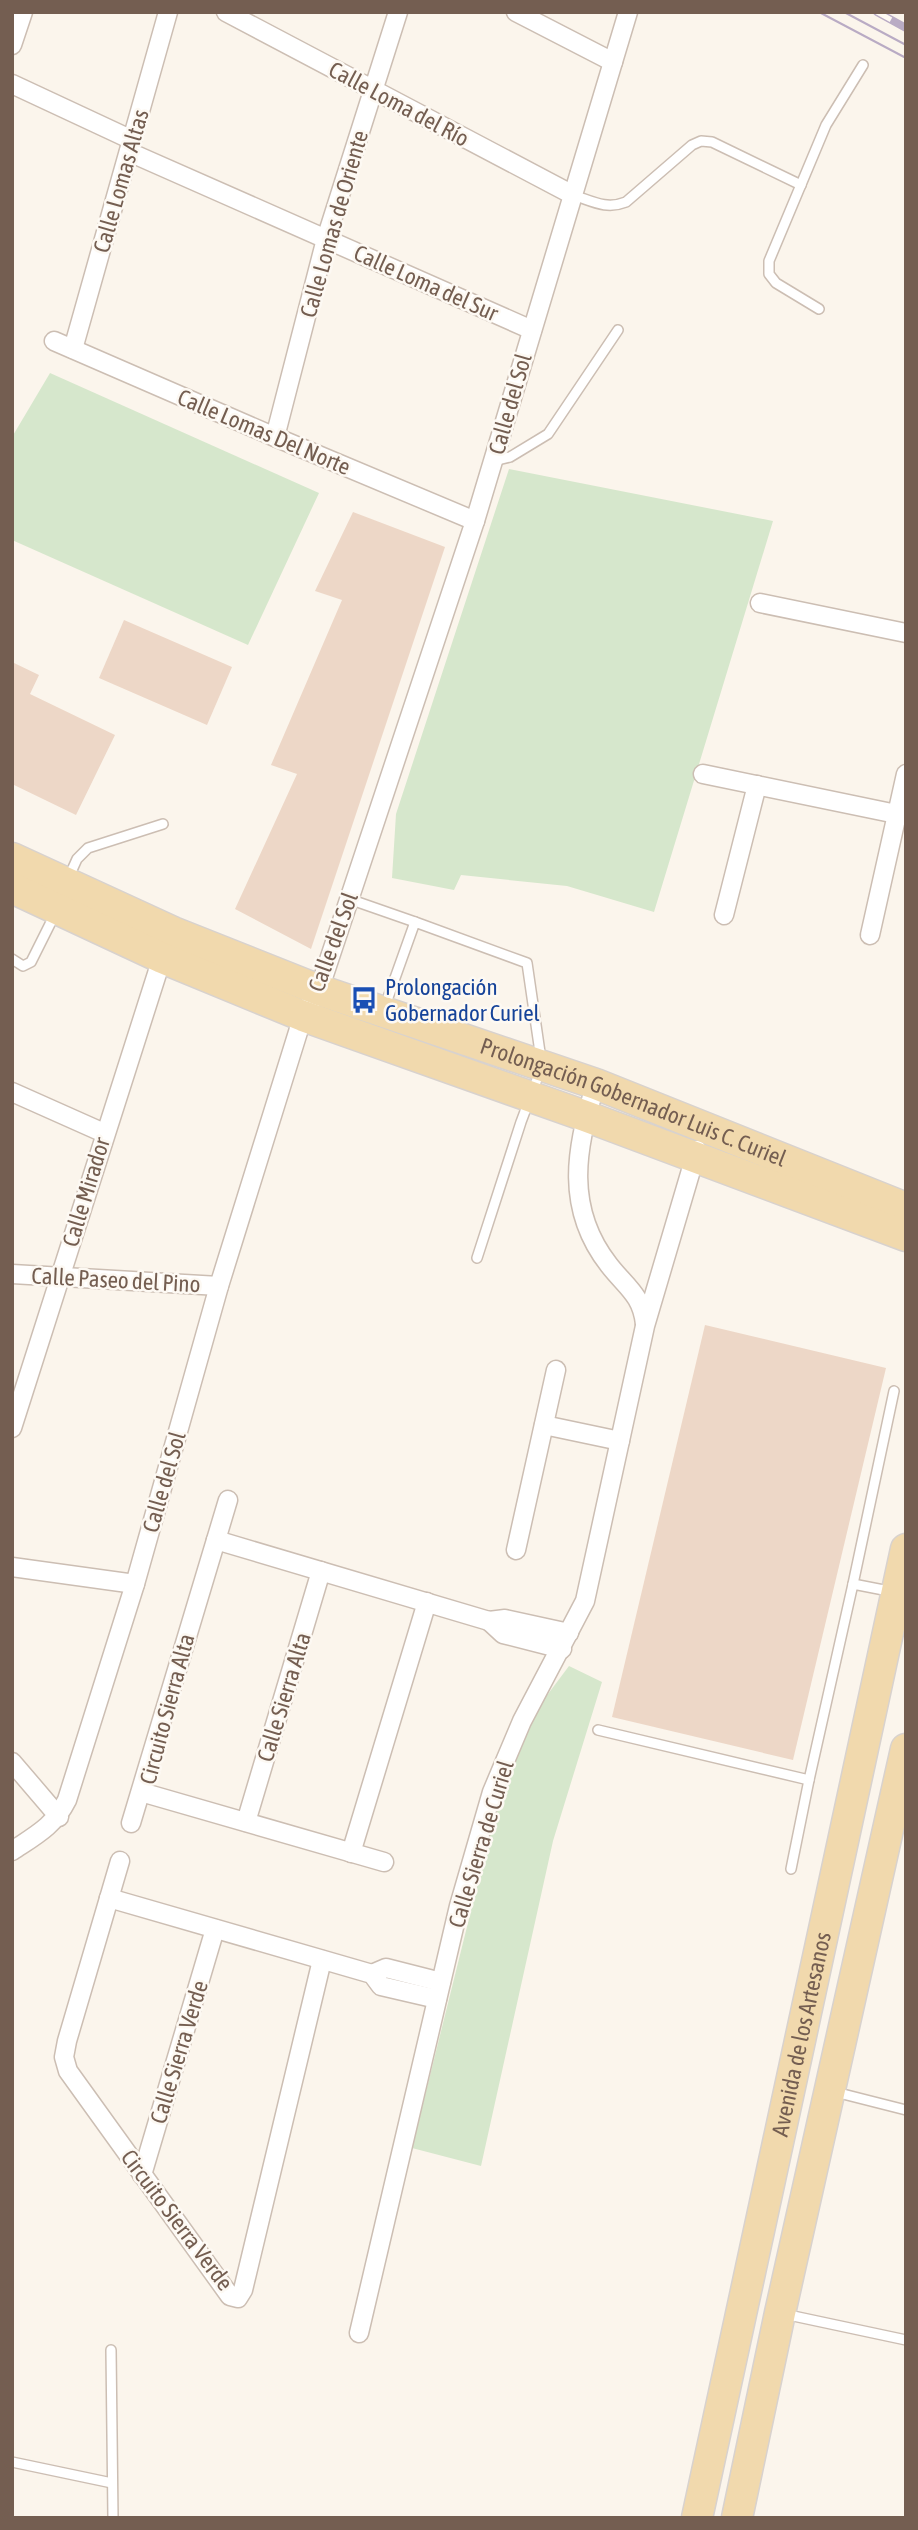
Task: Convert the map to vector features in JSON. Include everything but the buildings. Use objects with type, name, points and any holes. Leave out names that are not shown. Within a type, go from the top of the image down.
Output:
[{"type":"main road","name":"Prolongación Gobernador Luis C. Curiel","points":[[12,858],[62,896],[162,958],[303,1016],[378,1026],[542,1066],[596,1084],[906,1208]]},
{"type":"main road","name":"Prolongación Gobernador Luis C. Curiel","points":[[12,888],[62,896],[173,932],[319,990],[378,1026],[531,1097],[906,1236]]},
{"type":"main road","name":"Avenida de los Artesanos","points":[[697,2518],[790,2083],[901,1594],[906,1549]]},
{"type":"main road","name":"Avenida de los Artesanos","points":[[737,2518],[906,1749]]},
{"type":"main road","points":[[790,2083],[830,2090]]},
{"type":"main road","points":[[744,2301],[780,2313]]},
{"type":"street","points":[[12,45],[23,12]]},
{"type":"street","name":"Calle Lomas Altas","points":[[74,349],[168,12]]},
{"type":"street","name":"Calle Loma del Río","points":[[226,12],[573,195]]},
{"type":"street","name":"Calle Lomas de Oriente","points":[[275,438],[327,239],[398,12]]},
{"type":"street","points":[[516,12],[613,62]]},
{"type":"street","name":"Calle del Sol","points":[[59,1817],[67,1800],[135,1584],[219,1286],[303,1016],[319,990],[475,521],[628,12]]},
{"type":"street","name":"Calle Loma del Sur","points":[[12,84],[130,146],[327,239],[531,330]]},
{"type":"street","name":"Calle Lomas Del Norte","points":[[54,341],[275,438],[475,521]]},
{"type":"street","points":[[760,603],[906,633]]},
{"type":"street","points":[[703,774],[901,815]]},
{"type":"street","points":[[870,935],[901,815],[906,774]]},
{"type":"street","points":[[724,915],[757,785]]},
{"type":"street","name":"Calle Mirador","points":[[12,1428],[162,958]]},
{"type":"street","points":[[596,1084],[585,1116],[578,1163],[580,1210],[588,1234],[600,1254],[640,1301],[645,1326]]},
{"type":"street","points":[[12,1092],[104,1133]]},
{"type":"street","name":"Calle Sierra de Curiel","points":[[359,2333],[459,1906],[492,1792],[523,1721],[585,1601],[645,1326],[703,1127]]},
{"type":"street","name":"Calle Paseo del Pino","points":[[12,1274],[219,1286]]},
{"type":"street","points":[[516,1550],[556,1370]]},
{"type":"street","points":[[544,1425],[620,1441]]},
{"type":"street","name":"Circuito Sierra Alta","points":[[228,1500],[141,1792],[384,1862]]},
{"type":"street","points":[[216,1540],[489,1621],[503,1634],[566,1641]]},
{"type":"street","points":[[12,1567],[135,1584]]},
{"type":"street","name":"Calle Sierra Alta","points":[[246,1822],[321,1571]]},
{"type":"street","points":[[351,1853],[428,1602]]},
{"type":"street","points":[[12,1762],[59,1817],[12,1851]]},
{"type":"street","points":[[131,1823],[141,1792]]},
{"type":"street","name":"Circuito Sierra Verde","points":[[120,1861],[66,2041],[64,2057],[68,2071],[230,2296],[238,2298],[243,2290],[322,1960]]},
{"type":"street","points":[[109,1898],[372,1974],[381,1986],[439,1991]]},
{"type":"street","name":"Calle Sierra Verde","points":[[142,2175],[215,1929]]},
{"type":"lane","points":[[819,309],[776,283],[769,274],[769,261],[826,125],[863,65]]},
{"type":"lane","points":[[573,195],[605,206],[614,207],[626,202],[692,145],[701,141],[712,142],[801,185]]},
{"type":"lane","points":[[493,461],[510,457],[548,434],[618,330]]},
{"type":"lane","points":[[12,959],[23,966],[32,962],[77,859],[88,848],[163,824]]},
{"type":"lane","points":[[349,899],[527,962],[542,1066],[477,1258]]},
{"type":"lane","points":[[378,1026],[415,922]]},
{"type":"lane","points":[[791,1869],[808,1780],[894,1391]]},
{"type":"lane","points":[[853,1584],[901,1594]]},
{"type":"lane","points":[[598,1730],[808,1780]]},
{"type":"lane","points":[[830,2090],[906,2110]]},
{"type":"lane","points":[[780,2313],[906,2340]]},
{"type":"lane","points":[[111,2350],[113,2518]]},
{"type":"lane","points":[[12,2462],[112,2483]]},
{"type":"green space","points":[[50,373],[319,493],[248,645],[12,540],[12,437]]},
{"type":"green space","points":[[509,469],[773,521],[654,912],[567,886],[461,875],[454,890],[392,878],[396,814]]},
{"type":"green space","points":[[569,1666],[602,1682],[553,1841],[481,2166],[412,2148],[498,1802],[536,1710]]},
{"type":"tram line","points":[[819,12],[906,58]]},
{"type":"tram line","points":[[844,12],[906,45]]},
{"type":"railway","points":[[877,12],[906,28]]},
{"type":"place","name":"Prolongación Gobernador Curiel","points":[[364,1000]]}]
